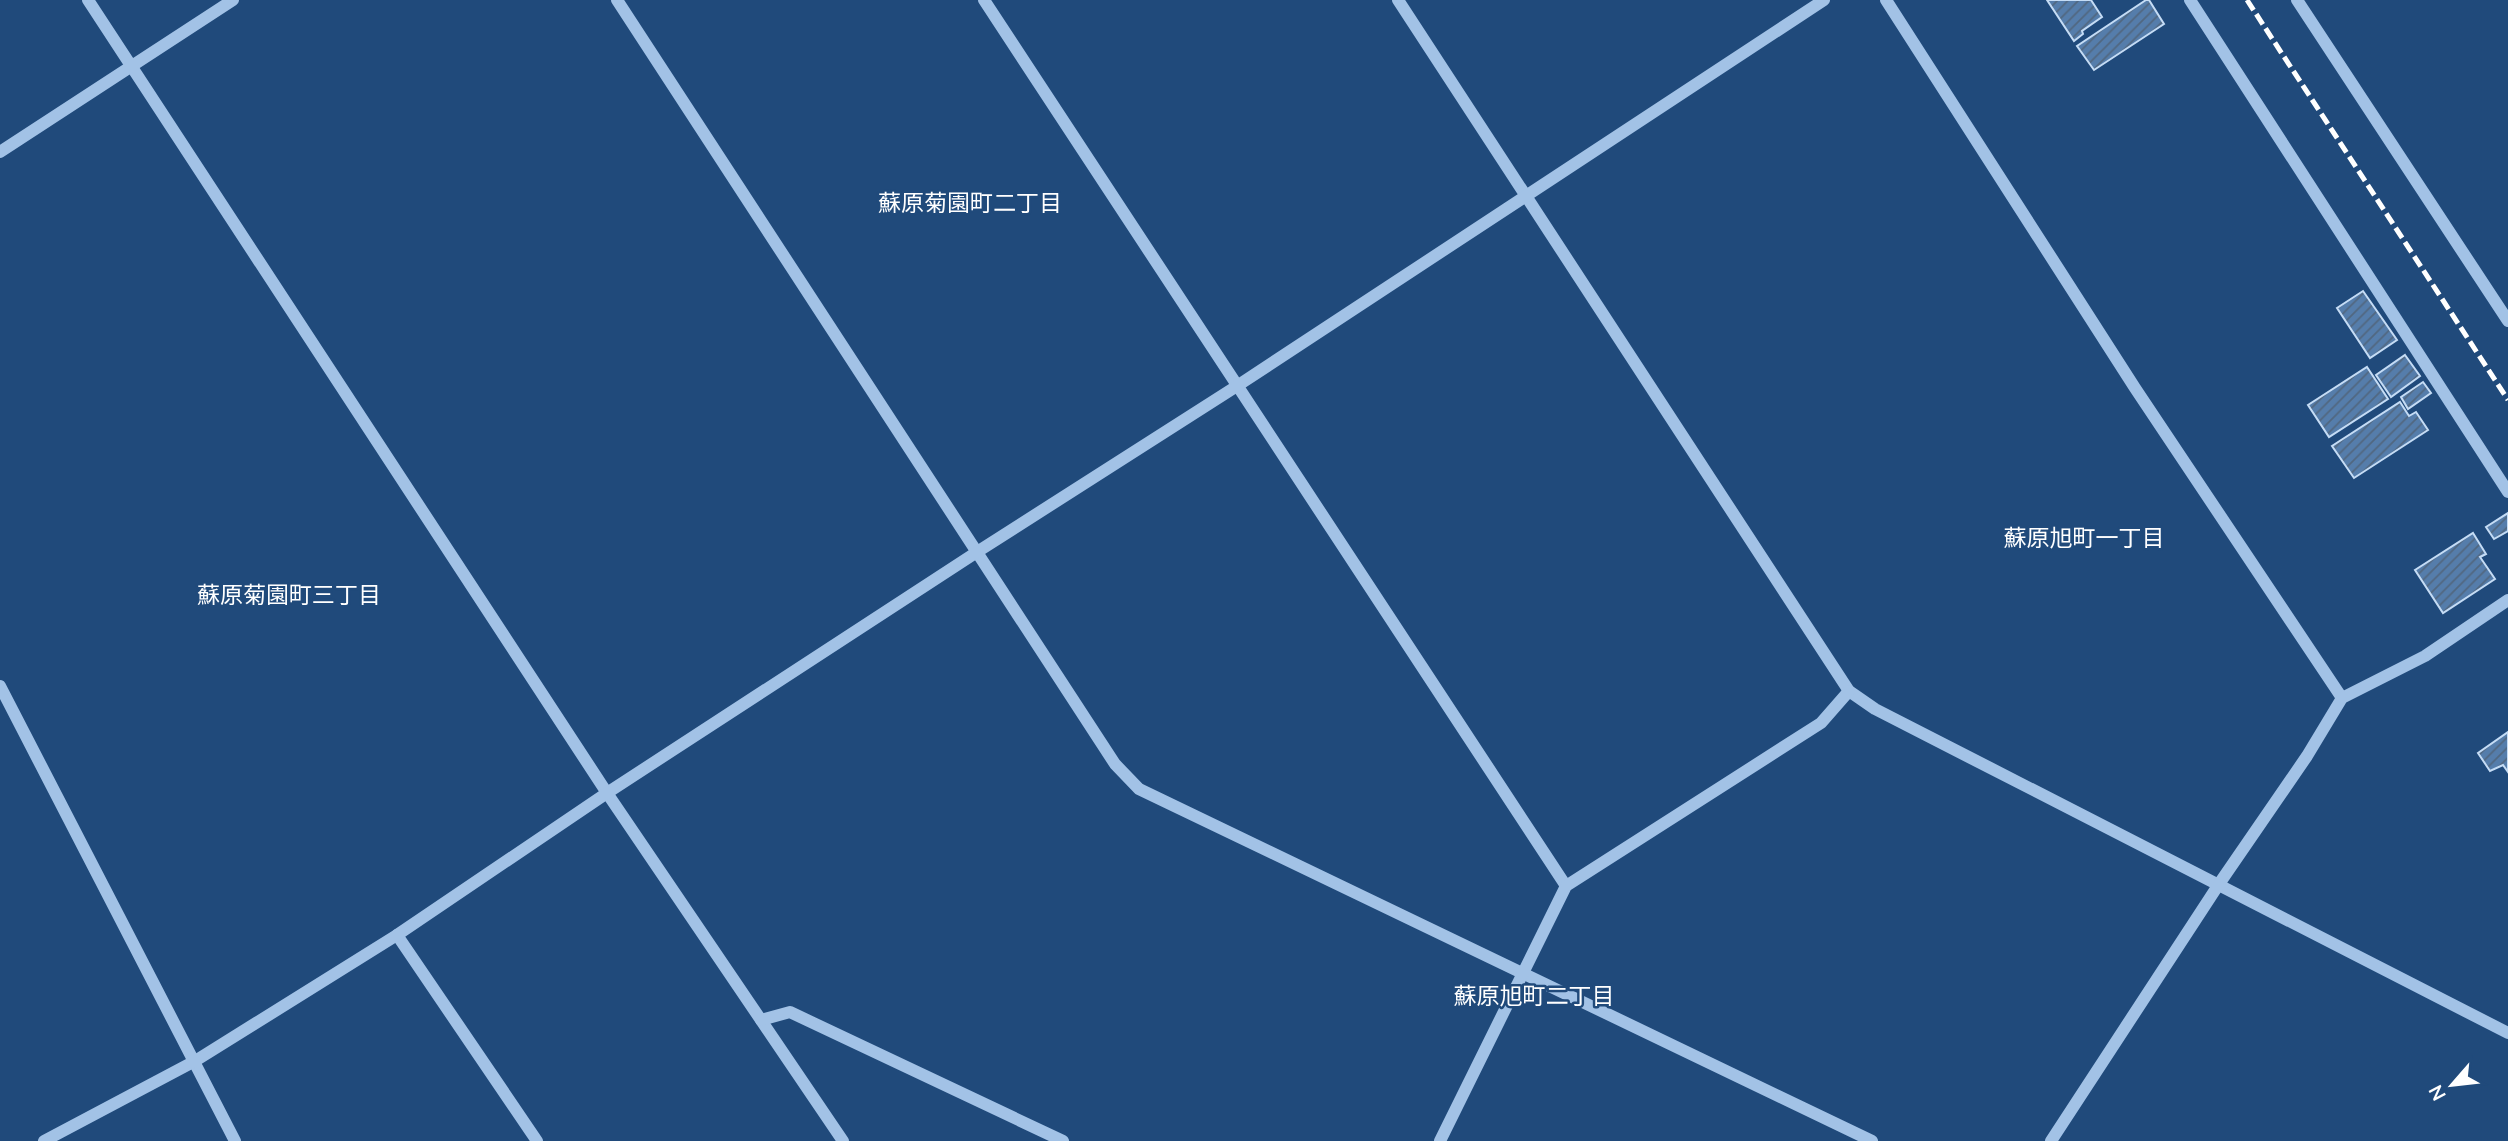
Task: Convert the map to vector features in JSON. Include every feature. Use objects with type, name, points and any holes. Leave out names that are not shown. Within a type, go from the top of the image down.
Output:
[{"type":"street","points":[[88,0],[607,793],[843,1141]]},
{"type":"street","points":[[0,152],[233,0]]},
{"type":"street","points":[[617,0],[1115,764],[1139,789],[1872,1141]]},
{"type":"street","points":[[984,0],[1566,886]]},
{"type":"street","points":[[1398,0],[1849,691],[1875,709],[2508,1033]]},
{"type":"street","points":[[44,1141],[195,1061],[397,935],[607,793],[1237,386],[1824,0]]},
{"type":"street","points":[[1886,0],[2135,388],[2342,698]]},
{"type":"street","points":[[2190,0],[2508,492]]},
{"type":"street","points":[[2297,0],[2508,321]]},
{"type":"street","points":[[2051,1141],[2219,884],[2307,756],[2342,698],[2425,656],[2508,600]]},
{"type":"street","points":[[0,687],[235,1141]]},
{"type":"street","points":[[1440,1141],[1566,886],[1821,723],[1849,691]]},
{"type":"street","points":[[397,935],[537,1141]]},
{"type":"street","points":[[761,1020],[790,1012],[1063,1141]]},
{"type":"building","points":[[2047,0],[2091,0],[2102,17],[2082,31],[2083,34],[2074,41]]},
{"type":"building","points":[[2149,0],[2164,24],[2094,70],[2077,46]]},
{"type":"building","points":[[2363,291],[2397,340],[2370,358],[2337,308]]},
{"type":"building","points":[[2405,355],[2420,376],[2391,397],[2376,375]]},
{"type":"building","points":[[2367,367],[2388,399],[2329,437],[2308,405]]},
{"type":"building","points":[[2423,382],[2431,393],[2408,409],[2401,397]]},
{"type":"building","points":[[2400,402],[2409,416],[2416,412],[2428,430],[2354,478],[2332,446]]},
{"type":"building","points":[[2508,513],[2508,531],[2494,539],[2486,527]]},
{"type":"building","points":[[2473,533],[2486,554],[2480,557],[2495,579],[2443,613],[2415,570]]},
{"type":"building","points":[[2508,732],[2508,772],[2503,765],[2490,771],[2478,753]]},
{"type":"railway","points":[[2247,0],[2508,400]]},
{"type":"district","name":"蘇原菊園町二丁目","points":[[970,202]]},
{"type":"district","name":"蘇原旭町一丁目","points":[[2084,537]]},
{"type":"district","name":"蘇原菊園町三丁目","points":[[289,594]]},
{"type":"district","name":"蘇原旭町二丁目","points":[[1534,995]]}]
